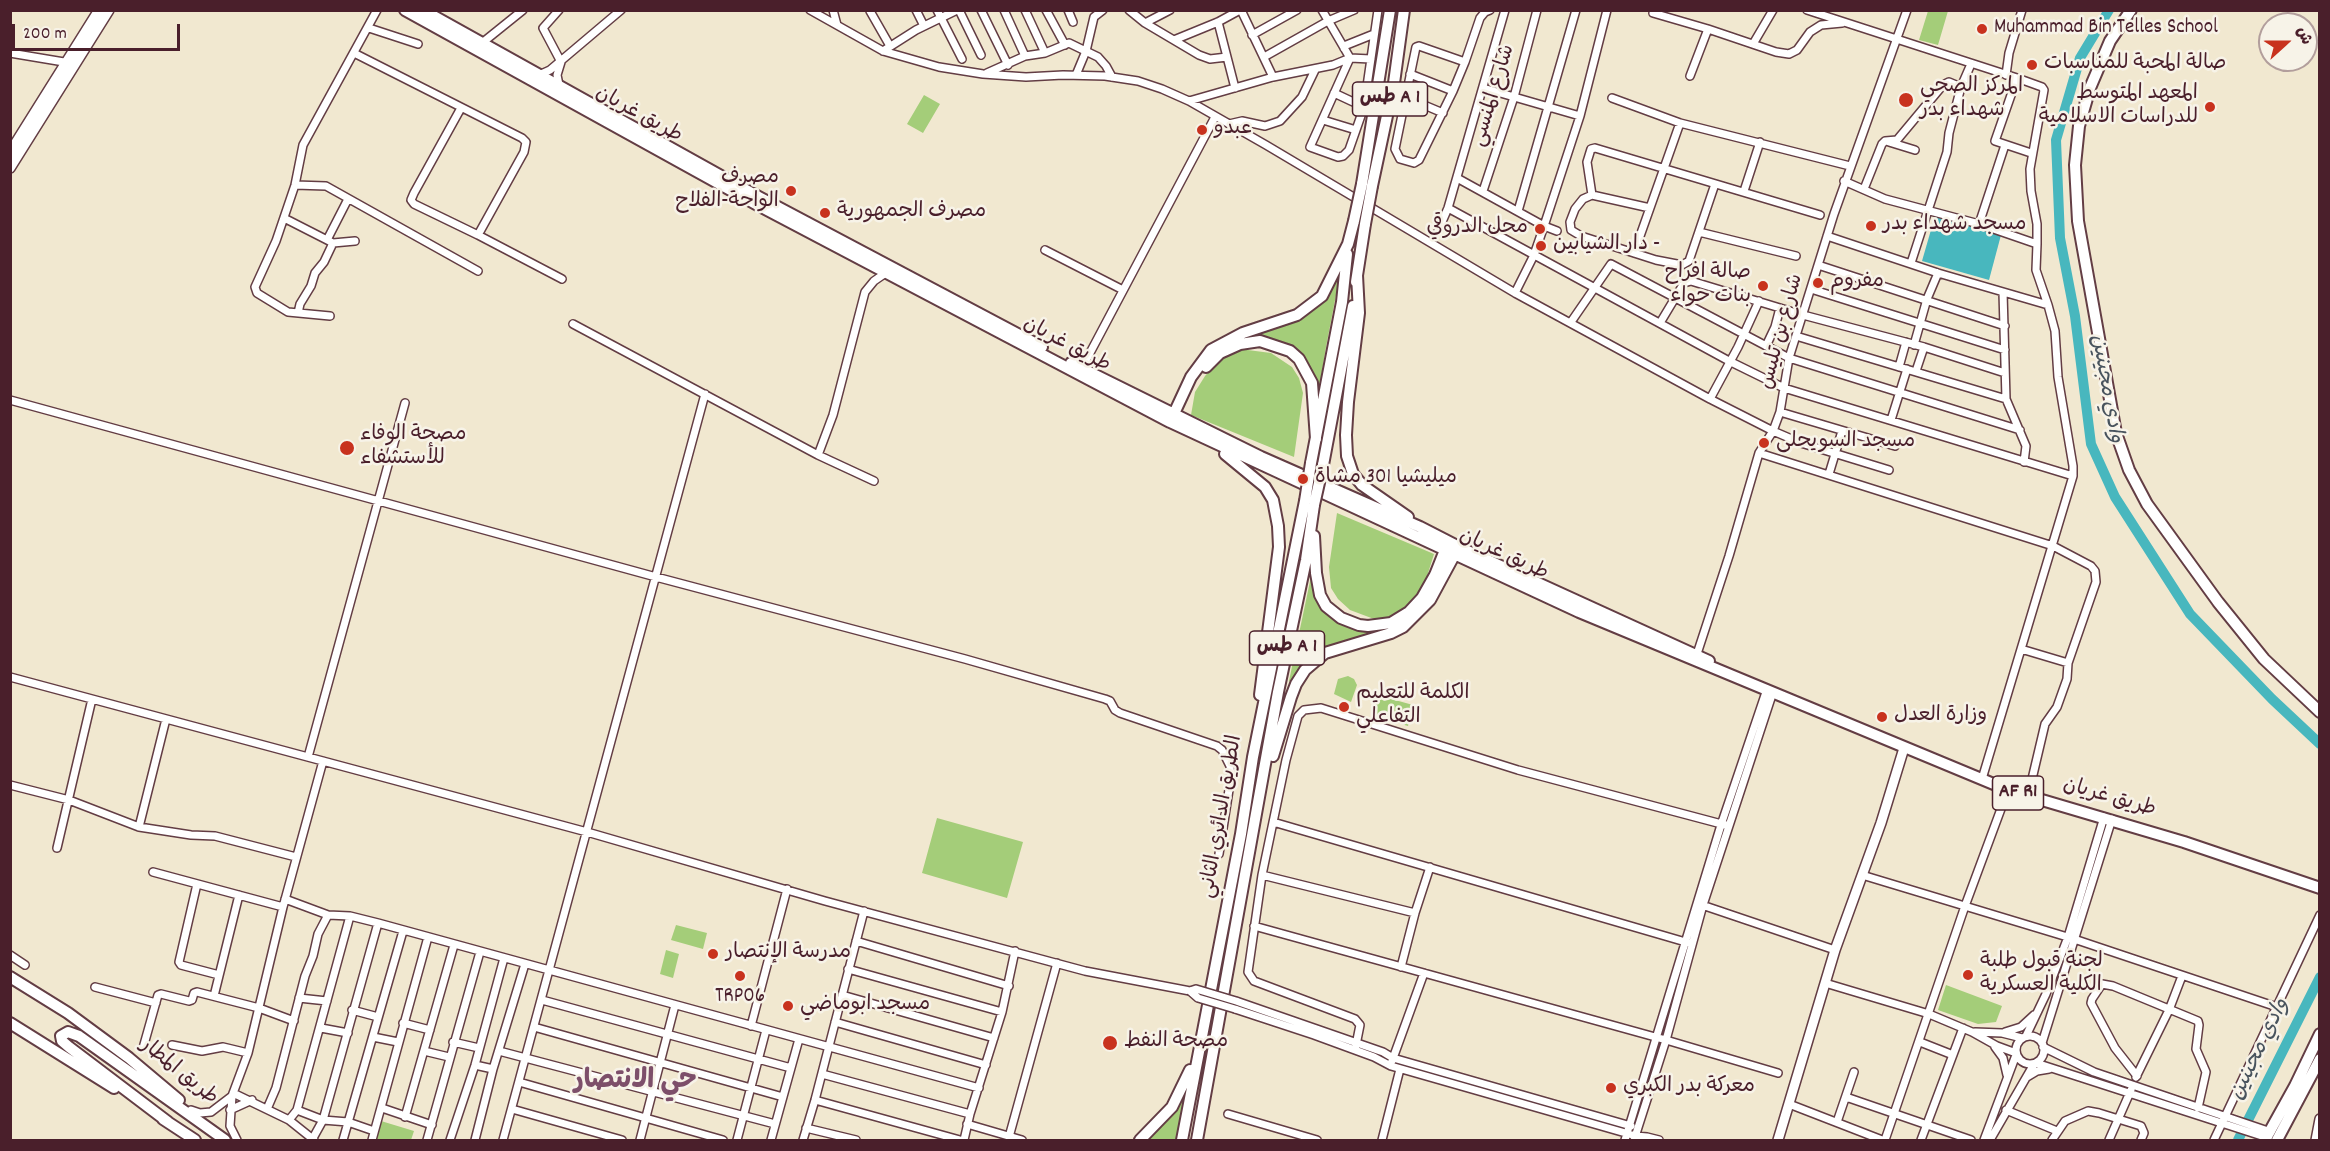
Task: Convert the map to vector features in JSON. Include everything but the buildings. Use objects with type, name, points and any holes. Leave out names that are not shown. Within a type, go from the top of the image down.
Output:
[{"type":"highway","name":"طريق غريان","points":[[405,10],[756,204],[890,269],[1082,368],[1175,420],[1200,437],[1452,549],[1579,612],[1696,658],[1904,748],[2008,790],[2184,842],[2318,889]]},
{"type":"highway","name":"طريق غريان","points":[[423,10],[890,269],[1175,420],[1420,527],[1452,549]]},
{"type":"highway","name":"طس A 1","points":[[1367,185],[1390,10]]},
{"type":"highway","name":"طس A 1","points":[[1367,185],[1394,83],[1404,10]]},
{"type":"highway","points":[[2131,10],[2110,41],[2090,88],[2079,126],[2075,165],[2078,221],[2116,433],[2129,470],[2147,504],[2229,617],[2270,665],[2319,712]]},
{"type":"highway","points":[[1310,508],[1323,465],[1352,315],[1357,275],[1359,222],[1367,185]]},
{"type":"highway","points":[[1175,420],[1191,377],[1211,350],[1243,333],[1297,315],[1311,307],[1327,290],[1359,222]]},
{"type":"highway","points":[[1348,244],[1342,302],[1311,463],[1310,508],[1320,595],[1332,612],[1359,625],[1391,624],[1409,612],[1422,598],[1452,549]]},
{"type":"highway","points":[[1357,275],[1359,313],[1347,413],[1347,456],[1353,474],[1362,485],[1420,527]]},
{"type":"highway","points":[[1175,420],[1190,390],[1211,360],[1227,349],[1260,341],[1290,351],[1307,370],[1314,395],[1316,439]]},
{"type":"highway","points":[[1200,437],[1239,464],[1265,487],[1273,500],[1277,518],[1279,547],[1253,757]]},
{"type":"highway","name":"الطريق الدائري الثاني","points":[[1182,1140],[1253,757],[1310,508]]},
{"type":"highway","name":"الطريق الدائري الثاني","points":[[1197,1140],[1278,692],[1306,560],[1310,508]]},
{"type":"highway","points":[[1261,790],[1291,697],[1305,670],[1325,653],[1340,646],[1391,633],[1403,627],[1430,600],[1452,549]]},
{"type":"highway","name":"طريق المطار","points":[[10,977],[56,1005],[191,1110],[236,1140]]},
{"type":"highway","name":"طريق المطار","points":[[10,1023],[195,1140]]},
{"type":"highway","points":[[168,1122],[69,1047],[62,1041],[61,1036],[68,1032],[79,1036],[225,1140]]},
{"type":"highway","points":[[2270,1136],[2319,1034]]},
{"type":"highway","points":[[1140,1140],[1172,1107],[1198,1053]]},
{"type":"highway","points":[[2270,1136],[2319,1059]]},
{"type":"main road","points":[[10,168],[99,10]]},
{"type":"main road","points":[[10,152],[109,10]]},
{"type":"main road","points":[[1778,1140],[1835,950],[1904,748]]},
{"type":"main road","points":[[2316,1140],[2319,1119]]},
{"type":"street","points":[[330,316],[288,312],[255,291],[256,284],[284,218],[295,185],[303,145],[377,10]]},
{"type":"street","points":[[482,43],[523,10]]},
{"type":"street","points":[[559,10],[543,28],[561,62],[557,77],[559,85]]},
{"type":"street","points":[[539,75],[546,73],[561,62],[621,10]]},
{"type":"street","points":[[810,10],[883,51],[939,67],[983,74],[1026,77],[1076,75],[1112,77],[1150,84],[1189,101],[1515,293],[1710,399],[1801,444],[1889,470]]},
{"type":"street","points":[[833,10],[837,25]]},
{"type":"street","points":[[916,10],[924,26]]},
{"type":"street","points":[[937,10],[962,59]]},
{"type":"street","points":[[883,51],[924,26],[958,10],[981,55]]},
{"type":"street","points":[[981,10],[1008,64]]},
{"type":"street","points":[[1004,10],[1025,56]]},
{"type":"street","points":[[1025,10],[1045,53]]},
{"type":"street","points":[[1046,10],[1065,45]]},
{"type":"street","points":[[1068,10],[1073,22]]},
{"type":"street","points":[[1076,75],[1086,51],[1092,14],[1103,10]]},
{"type":"street","points":[[1129,10],[1145,23],[1207,58],[1227,57]]},
{"type":"street","points":[[1145,23],[1170,10]]},
{"type":"street","points":[[1174,40],[1218,22],[1226,14],[1240,10],[1273,78]]},
{"type":"street","points":[[1252,35],[1297,10]]},
{"type":"street","points":[[1323,10],[1350,58]]},
{"type":"street","points":[[1264,57],[1328,21],[1354,10]]},
{"type":"street","points":[[1350,58],[1310,147],[1338,157],[1343,156],[1349,150],[1364,107],[1378,10]]},
{"type":"street","name":"شارع المنسي","points":[[1465,62],[1418,46],[1415,48],[1395,149],[1400,159],[1414,163],[1418,161],[1453,91],[1465,62],[1480,18],[1490,10]]},
{"type":"street","points":[[1438,231],[1448,208],[1505,10]]},
{"type":"street","name":"شارع المنسي","points":[[1483,191],[1514,97],[1537,10]]},
{"type":"street","points":[[1518,211],[1576,10]]},
{"type":"street","points":[[1515,293],[1534,255],[1580,116],[1607,10]]},
{"type":"street","points":[[1753,44],[1773,10]]},
{"type":"street","points":[[1807,10],[2017,78],[2042,87],[2044,90],[2031,153],[2030,185],[2037,224],[2036,270],[2055,331],[2058,377],[2073,476],[1982,779]]},
{"type":"street","name":"شارع بن تليس","points":[[1696,658],[1759,453],[1773,431],[1780,412],[1790,358],[1844,182],[1907,10]]},
{"type":"street","points":[[2006,75],[2009,53],[2022,10]]},
{"type":"street","points":[[870,11],[890,46]]},
{"type":"street","points":[[1653,13],[1789,54],[1797,50],[1810,32],[1821,25],[1848,23]]},
{"type":"street","points":[[1218,22],[1235,88]]},
{"type":"street","points":[[369,28],[418,44]]},
{"type":"street","points":[[1690,76],[1708,29]]},
{"type":"street","points":[[1344,48],[1344,46],[1374,34]]},
{"type":"street","points":[[983,74],[1025,56],[1045,53],[1073,43],[1098,57],[1112,77]]},
{"type":"street","points":[[10,52],[70,63]]},
{"type":"street","points":[[354,53],[522,138],[526,147],[478,235]]},
{"type":"street","points":[[1189,101],[1350,58],[1371,60]]},
{"type":"street","points":[[1911,263],[1947,152],[1948,133],[1960,87],[1971,64]]},
{"type":"street","points":[[1229,124],[1242,121],[1265,126],[1280,121],[1302,97],[1315,69]]},
{"type":"street","points":[[1410,74],[1453,91]]},
{"type":"street","points":[[2017,78],[1995,141],[2031,153]]},
{"type":"street","points":[[1885,141],[1897,140],[1943,85],[1949,82],[1960,87]]},
{"type":"street","points":[[1483,88],[1580,116]]},
{"type":"street","points":[[1334,93],[1364,107]]},
{"type":"street","points":[[1405,97],[1443,113]]},
{"type":"street","points":[[1612,98],[1680,123],[1850,166]]},
{"type":"street","points":[[461,108],[411,200],[414,204],[562,279]]},
{"type":"street","points":[[1082,368],[1215,117]]},
{"type":"street","points":[[1323,120],[1356,130]]},
{"type":"street","points":[[1634,253],[1680,123]]},
{"type":"street","points":[[1885,141],[1915,150]]},
{"type":"street","points":[[1864,189],[1876,156],[1885,141]]},
{"type":"street","points":[[1744,191],[1760,142]]},
{"type":"street","points":[[1979,224],[2005,145]]},
{"type":"street","points":[[1592,195],[1587,168],[1591,149],[1598,148],[1820,215]]},
{"type":"street","points":[[1457,178],[1557,231]]},
{"type":"street","points":[[1844,182],[1885,199],[1979,224],[2037,244]]},
{"type":"street","points":[[1650,208],[1592,195],[1583,199],[1575,209],[1570,222],[1570,230],[1581,236],[1634,253],[1682,265],[1689,261],[1716,184]]},
{"type":"street","points":[[295,185],[326,186],[478,271]]},
{"type":"street","points":[[298,313],[315,273],[324,262],[348,199]]},
{"type":"street","points":[[1448,208],[1729,361],[1784,388],[2073,476]]},
{"type":"street","points":[[284,218],[331,240],[355,241]]},
{"type":"street","points":[[1699,232],[1796,256]]},
{"type":"street","points":[[1827,236],[1938,273],[2048,305]]},
{"type":"street","points":[[1045,250],[1123,290]]},
{"type":"street","points":[[1571,322],[1611,264],[1790,358],[2020,430]]},
{"type":"street","points":[[1818,266],[1927,299],[2005,326]]},
{"type":"street","points":[[818,455],[833,415],[865,292],[874,281],[890,269]]},
{"type":"street","points":[[1914,345],[1927,299],[1938,273]]},
{"type":"street","points":[[1660,323],[1684,283],[1691,281],[1803,315],[1924,347],[2005,373]]},
{"type":"street","points":[[1811,289],[2005,350]]},
{"type":"street","points":[[2004,292],[2006,399],[2026,446],[2024,462]]},
{"type":"street","points":[[1710,399],[1759,301]]},
{"type":"street","points":[[1766,346],[1775,327],[1780,308]]},
{"type":"street","points":[[573,324],[818,455],[874,481]]},
{"type":"street","points":[[1797,336],[2006,399]]},
{"type":"street","points":[[1899,367],[1906,342]]},
{"type":"street","points":[[1916,371],[1924,347]]},
{"type":"street","points":[[1891,420],[1907,369]]},
{"type":"street","points":[[506,1140],[519,1082],[705,394]]},
{"type":"street","points":[[10,400],[656,577],[966,659],[1105,699],[1120,713],[1217,746],[1222,750],[1231,777],[1219,854]]},
{"type":"street","points":[[308,757],[405,403]]},
{"type":"street","points":[[1780,412],[1895,446]]},
{"type":"street","points":[[1829,474],[1842,431]]},
{"type":"street","points":[[1759,453],[2053,546],[2091,566],[2097,576],[2068,663],[2067,680],[2057,707],[2045,724],[2028,796]]},
{"type":"street","points":[[2021,649],[2068,663]]},
{"type":"street","points":[[10,677],[587,832],[1057,963],[1190,991],[1196,989],[1356,1047],[1627,1133],[1635,1138],[1647,1137],[1659,1140]]},
{"type":"street","points":[[1635,1138],[1666,1040],[1700,904],[1770,691]]},
{"type":"street","points":[[57,848],[92,699]]},
{"type":"street","points":[[1356,1047],[1360,1025],[1355,1019],[1267,986],[1251,978],[1248,972],[1262,875],[1286,760],[1298,716],[1306,708],[1327,710],[1518,770],[1725,826]]},
{"type":"street","points":[[139,827],[166,719]]},
{"type":"street","points":[[236,1140],[230,1126],[232,1095],[248,1053],[285,899],[323,761]]},
{"type":"street","points":[[10,784],[69,800],[139,827],[191,835],[215,836],[296,857]]},
{"type":"street","points":[[1789,1104],[1884,1140],[2008,790]]},
{"type":"street","points":[[1990,1140],[2026,1077],[2035,1063],[2043,1056],[2043,1045],[2054,999],[2108,818]]},
{"type":"street","points":[[1273,822],[1689,943]]},
{"type":"street","points":[[1401,967],[1415,913],[1431,867]]},
{"type":"street","points":[[153,872],[283,907]]},
{"type":"street","points":[[1262,875],[1415,913]]},
{"type":"street","points":[[1862,875],[2071,938],[2277,1007]]},
{"type":"street","points":[[197,884],[179,962],[181,965],[219,975]]},
{"type":"street","points":[[751,1026],[787,889]]},
{"type":"street","points":[[214,996],[239,895]]},
{"type":"street","points":[[285,899],[328,915],[350,916],[378,923],[979,1088]]},
{"type":"street","points":[[1700,904],[1835,950]]},
{"type":"street","points":[[803,1140],[864,911]]},
{"type":"street","points":[[267,1109],[276,1088],[318,934],[328,915]]},
{"type":"street","points":[[2214,1140],[2227,1121],[2319,915]]},
{"type":"street","points":[[289,1120],[297,1110],[350,916]]},
{"type":"street","points":[[232,1095],[252,1100],[289,1120],[313,1139],[323,1120],[378,923]]},
{"type":"street","points":[[1254,926],[1778,1073]]},
{"type":"street","points":[[343,1140],[403,931]]},
{"type":"street","points":[[372,1140],[428,937]]},
{"type":"street","points":[[1984,1140],[2016,1054],[2017,1045],[2038,1011],[2071,938]]},
{"type":"street","points":[[856,941],[1009,986]]},
{"type":"street","points":[[1627,1133],[1656,1037],[1689,943]]},
{"type":"street","points":[[405,1117],[454,945]]},
{"type":"street","points":[[815,1100],[962,1140],[1002,1012],[1015,951]]},
{"type":"street","points":[[427,1140],[480,952]]},
{"type":"street","points":[[10,955],[25,965]]},
{"type":"street","points":[[450,1140],[475,1065],[504,958]]},
{"type":"street","points":[[1009,1137],[1057,963]]},
{"type":"street","points":[[475,1140],[493,1069],[525,964]]},
{"type":"street","points":[[848,969],[1002,1012]]},
{"type":"street","points":[[1391,1066],[1424,973]]},
{"type":"street","points":[[2109,1140],[2169,1010],[2182,976]]},
{"type":"street","points":[[1825,983],[1929,1014],[2016,1054],[2025,1064],[2035,1063],[2131,1089],[2198,1108],[2227,1121]]},
{"type":"street","points":[[2137,1076],[2115,1048],[2091,1003],[2102,984],[2107,984],[2198,1022],[2196,1049],[2206,1072],[2198,1108]]},
{"type":"street","points":[[95,987],[156,1003]]},
{"type":"street","points":[[143,1048],[158,995],[161,994],[189,1001],[197,992],[259,1008],[294,1021]]},
{"type":"street","points":[[842,995],[994,1038]]},
{"type":"street","points":[[299,998],[327,1001]]},
{"type":"street","points":[[542,1000],[791,1068]]},
{"type":"street","points":[[640,1140],[675,1005]]},
{"type":"street","points":[[352,1010],[378,1017]]},
{"type":"street","points":[[2002,1033],[2020,1027],[2038,1011]]},
{"type":"street","points":[[835,1022],[986,1065]]},
{"type":"street","points":[[403,1023],[430,1030]]},
{"type":"street","points":[[534,1027],[783,1097]]},
{"type":"street","points":[[321,1028],[348,1033]]},
{"type":"street","points":[[1921,1140],[1963,1028]]},
{"type":"street","points":[[736,1140],[766,1030]]},
{"type":"street","points":[[1972,1032],[2035,1037],[2043,1045],[2131,1089],[2270,1136]]},
{"type":"street","points":[[373,1037],[398,1042]]},
{"type":"street","points":[[771,1140],[799,1039]]},
{"type":"street","points":[[453,1042],[479,1048]]},
{"type":"street","points":[[1920,1042],[1953,1055]]},
{"type":"street","points":[[1991,1043],[2006,1066],[2007,1079]]},
{"type":"street","points":[[172,1045],[202,1051],[223,1047],[248,1053]]},
{"type":"street","points":[[1356,1047],[1400,1069],[1479,1086]]},
{"type":"street","points":[[424,1051],[449,1057]]},
{"type":"street","points":[[499,1052],[775,1124]]},
{"type":"street","points":[[475,1065],[493,1069]]},
{"type":"street","points":[[1382,1140],[1400,1069]]},
{"type":"street","points":[[2026,1077],[2037,1071],[2053,1069]]},
{"type":"street","points":[[1837,1122],[1854,1072]]},
{"type":"street","points":[[822,1074],[970,1114]]},
{"type":"street","points":[[519,1082],[723,1140]]},
{"type":"street","points":[[191,1110],[200,1113],[211,1112],[232,1095]]},
{"type":"street","points":[[1846,1097],[1971,1140]]},
{"type":"street","points":[[230,1110],[252,1100]]},
{"type":"street","points":[[382,1108],[432,1125]]},
{"type":"street","points":[[512,1109],[622,1140]]},
{"type":"street","points":[[297,1110],[323,1120],[348,1122],[374,1131]]},
{"type":"street","points":[[2006,1110],[2057,1131]]},
{"type":"street","points":[[2052,1140],[2065,1121],[2088,1111],[2119,1118],[2143,1128],[2144,1133],[2141,1140]]},
{"type":"street","points":[[1228,1114],[1317,1140]]},
{"type":"street","points":[[967,1124],[1022,1140]]},
{"type":"street","points":[[807,1128],[831,1138],[855,1140]]},
{"type":"street","points":[[1627,1133],[1638,1128]]},
{"type":"street","points":[[1638,1128],[1647,1137]]},
{"type":"green space","points":[[1928,11],[1948,11],[1938,45],[1919,40]]},
{"type":"green space","points":[[924,95],[940,104],[923,133],[907,124]]},
{"type":"green space","points":[[1342,264],[1317,401],[1295,352],[1236,340],[1302,317],[1312,311],[1319,304]]},
{"type":"green space","points":[[1240,349],[1271,353],[1292,367],[1299,378],[1303,393],[1294,457],[1191,415],[1195,392],[1205,376],[1222,357]]},
{"type":"green space","points":[[1337,513],[1434,554],[1424,586],[1412,604],[1388,619],[1374,619],[1350,610],[1338,599],[1331,588],[1329,567]]},
{"type":"green space","points":[[1313,567],[1314,580],[1338,622],[1365,632],[1385,630],[1321,652],[1293,684],[1289,681]]},
{"type":"green space","points":[[1348,676],[1354,679],[1357,685],[1351,702],[1334,694],[1338,679]]},
{"type":"green space","points":[[1377,695],[1413,705],[1408,726],[1371,715]]},
{"type":"green space","points":[[937,818],[1023,842],[1007,898],[922,873]]},
{"type":"green space","points":[[676,925],[707,933],[703,949],[671,940]]},
{"type":"green space","points":[[666,950],[679,954],[673,978],[660,974]]},
{"type":"green space","points":[[1946,985],[2002,1006],[1996,1022],[1978,1024],[1938,1010]]},
{"type":"green space","points":[[1189,1088],[1178,1140],[1144,1140],[1179,1106]]},
{"type":"green space","points":[[381,1121],[414,1131],[411,1140],[375,1140]]},
{"type":"water","points":[[1935,216],[2001,235],[1989,280],[1922,261]]},
{"type":"waterway","name":"وادي مجينين","points":[[2109,10],[2080,58],[2056,140],[2060,238],[2075,316],[2091,444],[2115,497],[2190,614],[2272,699],[2320,744]]},
{"type":"waterway","name":"وادي مجينين","points":[[2238,1140],[2320,977]]},
{"type":"place","name":"Muhammad Bin Telles School","points":[[1982,29]]},
{"type":"place","name":"صالة المحبة للمناسبات","points":[[2032,65]]},
{"type":"place","name":"المركز الصحي شهداء بدر","points":[[1906,100]]},
{"type":"place","name":"المعهد المتوسط للدراسات الاسلامية","points":[[2210,107]]},
{"type":"place","name":"عبدو","points":[[1202,130]]},
{"type":"place","name":"مصرف الواحة-الفلاح","points":[[791,191]]},
{"type":"place","name":"مصرف الجمهورية","points":[[825,213]]},
{"type":"place","name":"مسجد شهداء بدر","points":[[1871,226]]},
{"type":"place","name":"محل الدروقي","points":[[1540,229]]},
{"type":"place","name":"دار الشيابين -","points":[[1541,246]]},
{"type":"place","name":"مفروم","points":[[1818,283]]},
{"type":"place","name":"صالة افراح بنات حواء","points":[[1763,286]]},
{"type":"place","name":"مسجد السويحلى","points":[[1764,443]]},
{"type":"place","name":"مصحة الوفاء للأستشفاء","points":[[347,448]]},
{"type":"place","name":"ميليشيا 301 مشاة","points":[[1303,479]]},
{"type":"place","name":"الكلمة للتعليم التفاعلي","points":[[1344,707]]},
{"type":"place","name":"وزارة العدل","points":[[1882,717]]},
{"type":"place","name":"مدرسة الإنتصار","points":[[713,954]]},
{"type":"place","name":"لجنة قبول طلبة الكلية العسكرية","points":[[1968,975]]},
{"type":"place","name":"TRP06","points":[[740,976]]},
{"type":"place","name":"مسجد ابوماضي","points":[[788,1006]]},
{"type":"place","name":"مصحة النفط","points":[[1110,1043]]},
{"type":"place","name":"معركة بدر الكبري","points":[[1611,1088]]},
{"type":"district","name":"حي الانتصار","points":[[635,1083]]}]
